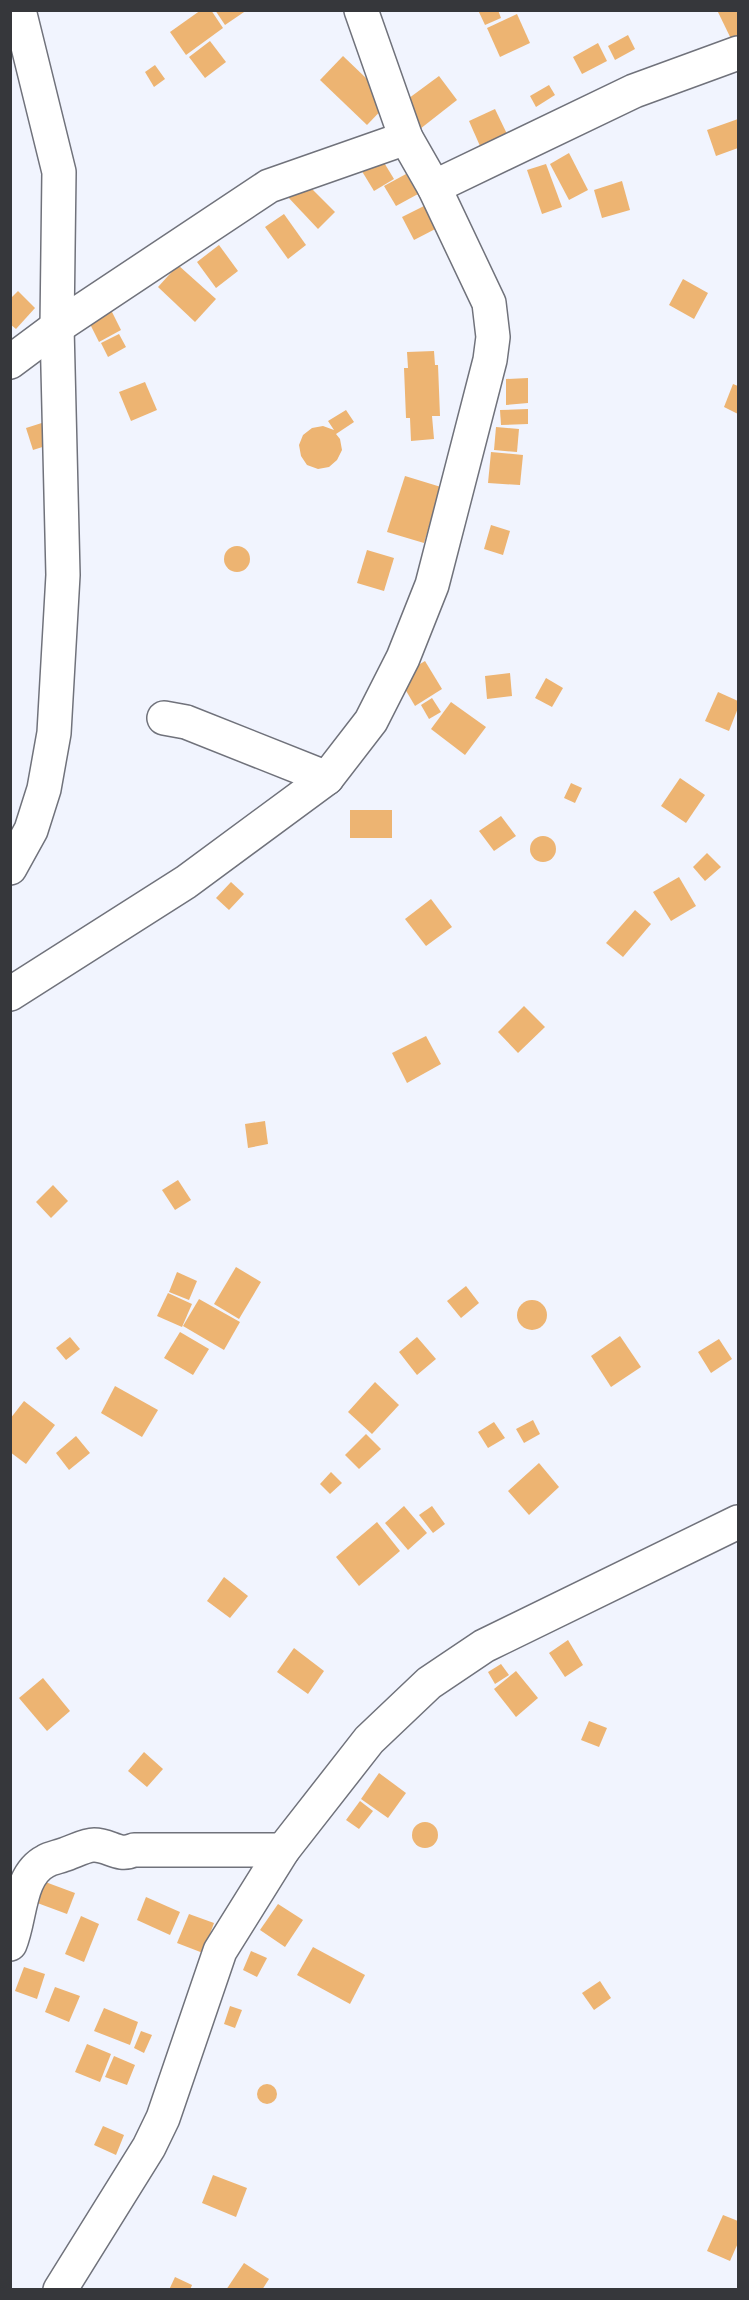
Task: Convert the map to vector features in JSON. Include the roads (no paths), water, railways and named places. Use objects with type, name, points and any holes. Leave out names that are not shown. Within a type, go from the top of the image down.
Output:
[{"type":"street","points":[[10,868],[31,830],[44,789],[54,733],[63,575],[57,327],[59,172],[19,10]]},
{"type":"street","points":[[10,994],[186,882],[327,778],[371,721],[403,658],[432,585],[490,360],[493,337],[489,303],[434,187],[406,138],[361,10]]},
{"type":"street","points":[[434,187],[634,91],[738,52]]},
{"type":"street","points":[[10,362],[57,327],[269,186],[406,138]]},
{"type":"street","points":[[164,718],[186,722],[327,778]]},
{"type":"street","points":[[60,2289],[149,2147],[163,2118],[220,1951],[283,1850],[369,1740],[429,1683],[484,1646],[738,1522]]},
{"type":"street","points":[[10,1944],[32,1872],[45,1861],[92,1845],[127,1854],[134,1851],[283,1850]]}]
